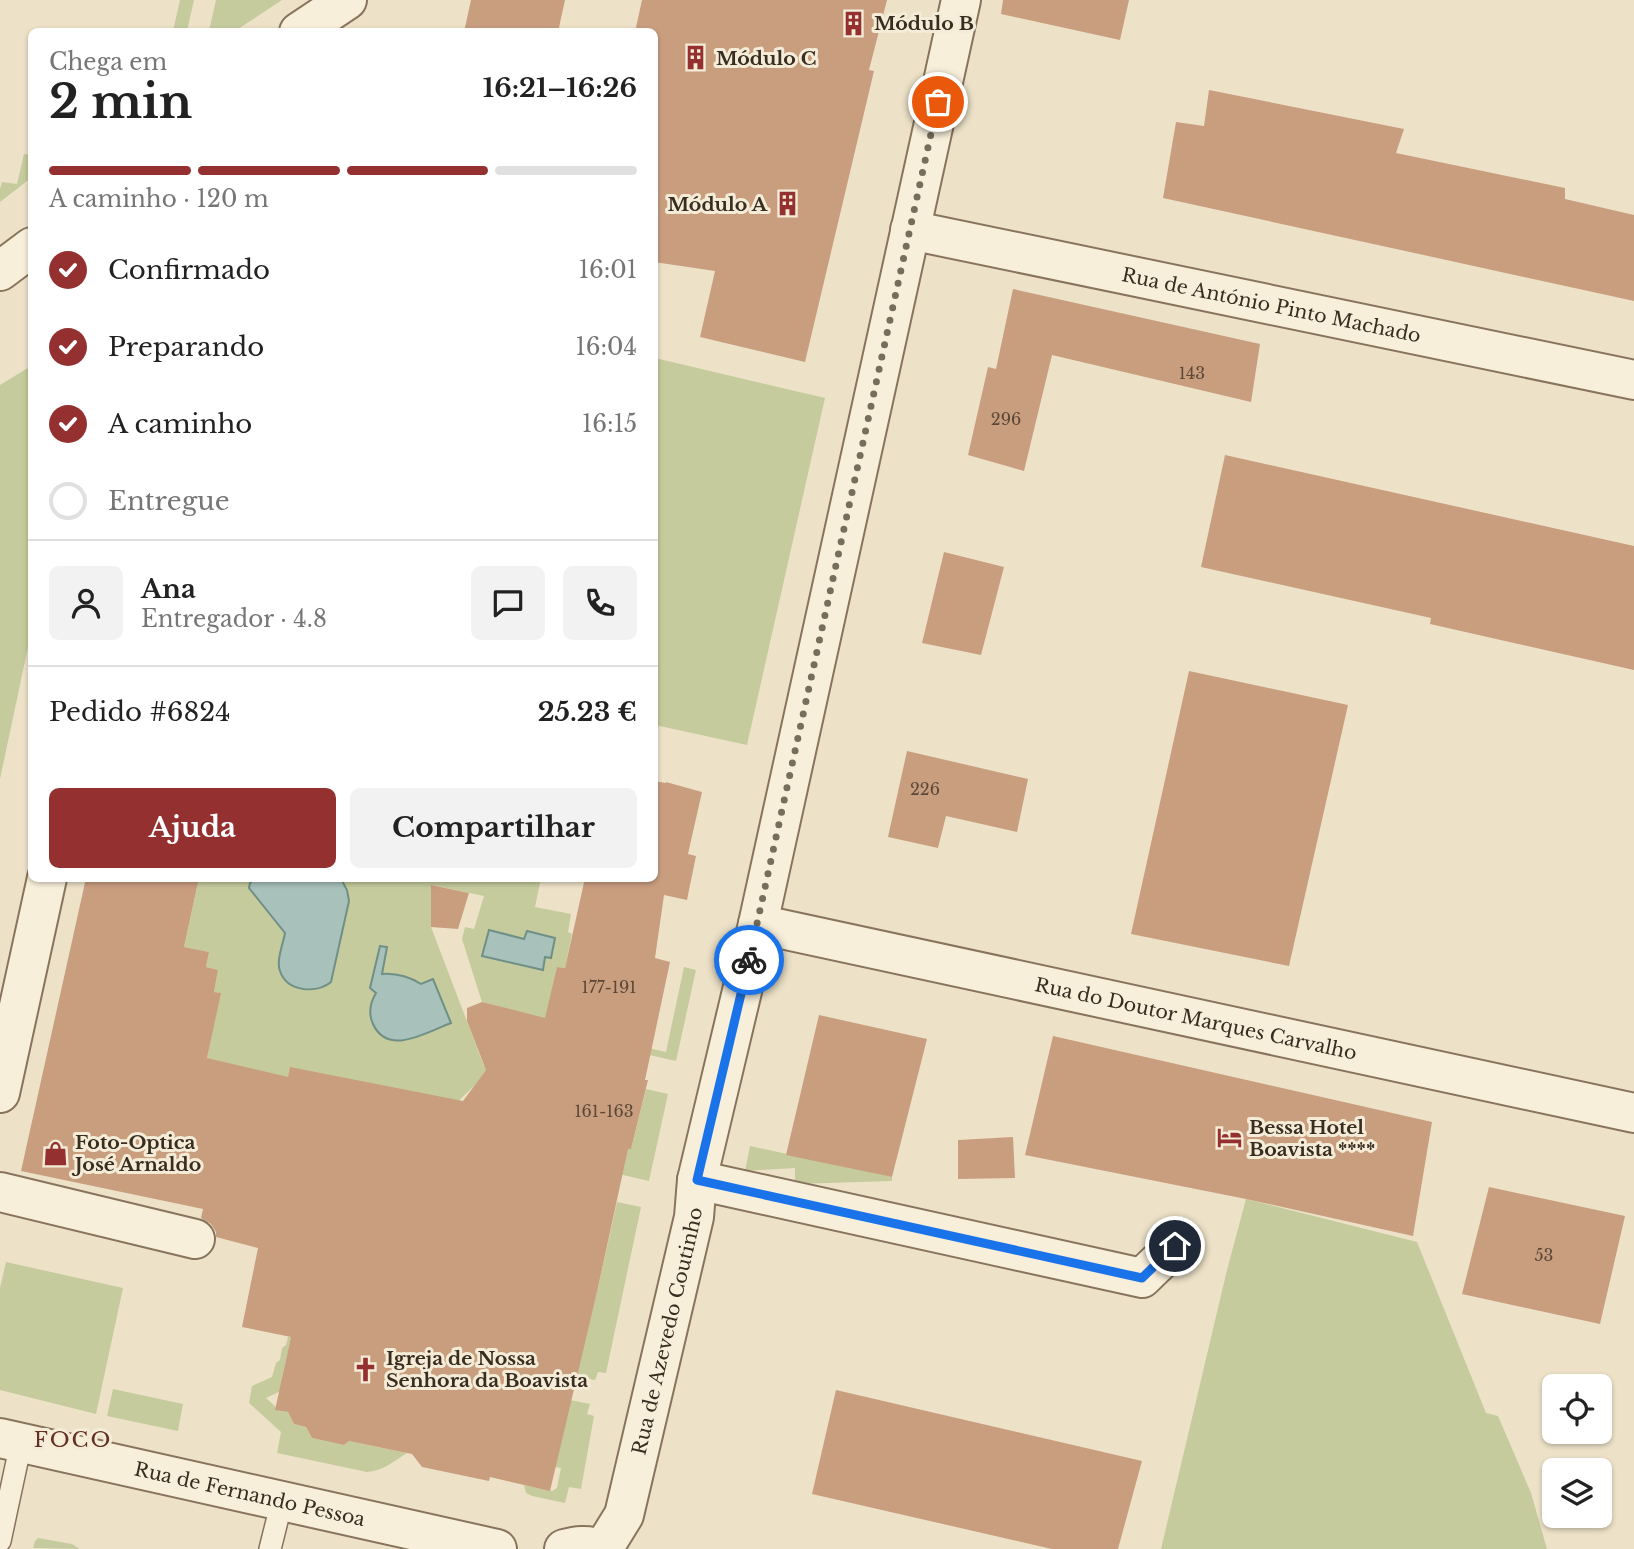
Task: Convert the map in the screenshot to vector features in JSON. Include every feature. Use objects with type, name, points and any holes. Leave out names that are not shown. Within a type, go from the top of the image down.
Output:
[{"type":"street","points":[[305,28],[347,0]]},
{"type":"street","name":"Rua de Azevedo Coutinho","points":[[564,1549],[593,1546],[601,1549],[624,1515],[694,1217],[697,1180],[758,924],[961,0]]},
{"type":"street","name":"Rua de António Pinto Machado","points":[[910,230],[1634,380]]},
{"type":"street","points":[[0,271],[28,250]]},
{"type":"street","points":[[0,1093],[46,882]]},
{"type":"street","name":"Rua do Doutor Marques Carvalho","points":[[758,924],[1634,1113]]},
{"type":"street","points":[[697,1180],[1142,1278],[1175,1246]]},
{"type":"street","points":[[0,1192],[195,1239]]},
{"type":"street","name":"Rua de Fernando Pessoa","points":[[11,1440],[498,1549]]},
{"type":"lane","points":[[0,1541],[11,1440]]},
{"type":"lane","points":[[271,1549],[282,1502]]},
{"type":"green space","points":[[180,0],[194,0],[188,28],[174,28]]},
{"type":"green space","points":[[216,0],[282,0],[240,28],[210,28]]},
{"type":"green space","points":[[24,154],[28,155],[28,180],[0,202],[2,182],[17,184]]},
{"type":"green space","points":[[658,359],[825,398],[747,745],[658,726]]},
{"type":"green space","points":[[28,368],[28,647],[0,779],[0,385]]},
{"type":"green space","points":[[198,882],[540,882],[535,907],[571,914],[568,932],[572,934],[565,968],[557,967],[547,1024],[666,1052],[684,967],[696,970],[676,1061],[494,1020],[497,1006],[482,1002],[462,939],[465,927],[474,929],[484,896],[432,885],[431,927],[484,1066],[490,1065],[474,1086],[445,1114],[284,1094],[207,1058],[220,993],[214,992],[218,970],[206,967],[209,952],[184,947]]},
{"type":"green space","points":[[646,1089],[668,1094],[649,1181],[533,1154],[564,1135],[631,1149]]},
{"type":"green space","points":[[750,1146],[892,1177],[892,1181],[795,1184],[795,1168],[745,1171]]},
{"type":"green space","points":[[1246,1199],[1417,1242],[1486,1413],[1498,1416],[1531,1493],[1547,1549],[1161,1549]]},
{"type":"green space","points":[[617,1202],[641,1207],[606,1373],[598,1372],[595,1380],[576,1376]]},
{"type":"green space","points":[[6,1262],[123,1288],[96,1414],[0,1390],[0,1288]]},
{"type":"green space","points":[[288,1337],[291,1337],[282,1378],[285,1383],[283,1390],[266,1398],[280,1411],[288,1412],[294,1424],[306,1427],[312,1438],[344,1445],[349,1441],[407,1453],[383,1468],[367,1472],[277,1453],[281,1432],[249,1403],[252,1386],[272,1377]]},
{"type":"green space","points":[[113,1389],[183,1404],[178,1431],[107,1416]]},
{"type":"green space","points":[[570,1400],[590,1404],[587,1414],[594,1416],[581,1489],[569,1487],[565,1503],[532,1496],[526,1493],[524,1485],[552,1491],[557,1488],[561,1468],[555,1467]]},
{"type":"green space","points":[[38,1538],[72,1544],[80,1549],[33,1548]]},
{"type":"water","points":[[343,882],[349,901],[331,982],[318,988],[302,989],[284,978],[279,962],[285,933],[249,888],[250,883]]},
{"type":"water","points":[[489,930],[524,939],[527,931],[555,938],[551,958],[545,957],[543,970],[482,956]]},
{"type":"water","points":[[380,946],[387,947],[382,974],[402,976],[421,984],[433,979],[451,1023],[420,1036],[398,1041],[380,1034],[373,1024],[370,1012],[376,993],[370,988]]},
{"type":"building","points":[[471,0],[565,0],[559,28],[465,28]]},
{"type":"building","points":[[642,0],[887,0],[869,70],[874,71],[805,362],[700,337],[715,271],[658,263],[658,28],[636,28]]},
{"type":"building","points":[[1003,0],[1129,0],[1120,40],[1001,14]]},
{"type":"building","points":[[1209,90],[1404,129],[1396,153],[1565,188],[1565,199],[1634,215],[1634,301],[1163,198],[1176,122],[1204,126]]},
{"type":"building","points":[[1013,289],[1260,344],[1251,402],[1052,355],[1024,471],[968,455],[988,367],[996,369]]},
{"type":"building","points":[[1225,455],[1634,546],[1634,670],[1430,624],[1431,618],[1201,567]]},
{"type":"building","points":[[944,552],[1004,567],[981,655],[922,643]]},
{"type":"building","points":[[1189,671],[1348,705],[1289,966],[1131,934]]},
{"type":"building","points":[[907,751],[1028,779],[1017,832],[946,816],[938,848],[888,837]]},
{"type":"building","points":[[658,782],[702,792],[688,854],[696,856],[687,900],[664,895],[655,958],[670,962],[645,1080],[648,1080],[631,1149],[628,1149],[550,1491],[490,1477],[489,1481],[422,1467],[412,1454],[349,1441],[344,1445],[312,1438],[306,1427],[294,1424],[288,1412],[275,1410],[291,1337],[242,1327],[258,1248],[216,1237],[211,1224],[201,1218],[203,1209],[21,1171],[85,882],[198,882],[184,947],[209,952],[206,967],[218,970],[214,992],[221,993],[207,1058],[288,1077],[290,1067],[463,1101],[486,1070],[467,1021],[467,1008],[482,1002],[545,1018],[557,967],[565,968],[584,882],[658,882]]},
{"type":"building","points":[[431,885],[469,893],[458,929],[431,927]]},
{"type":"building","points":[[819,1015],[927,1039],[892,1177],[786,1155]]},
{"type":"building","name":"Bessa Hotel Boavista ****","points":[[1053,1036],[1432,1122],[1413,1236],[1025,1155]]},
{"type":"building","points":[[1013,1137],[1015,1178],[958,1179],[958,1140]]},
{"type":"building","points":[[1489,1187],[1625,1216],[1600,1324],[1462,1294]]},
{"type":"building","points":[[836,1390],[1142,1461],[1118,1549],[1052,1549],[812,1494]]},
{"type":"way so far","points":[[749,960],[938,102]]},
{"type":"place","name":"Módulo B","points":[[854,23]]},
{"type":"place","name":"Módulo C","points":[[696,58]]},
{"type":"place","name":"Módulo A","points":[[787,204]]},
{"type":"place","name":"Bessa Hotel Boavista ****","points":[[1229,1138]]},
{"type":"place","name":"Foto-Optica José Arnaldo","points":[[55,1153]]},
{"type":"place","name":"Igreja de Nossa Senhora da Boavista","points":[[366,1369]]},
{"type":"district","name":"FOCO","points":[[73,1440]]},
{"type":"route","points":[[749,960],[697,1180],[1142,1278],[1175,1246]]}]
